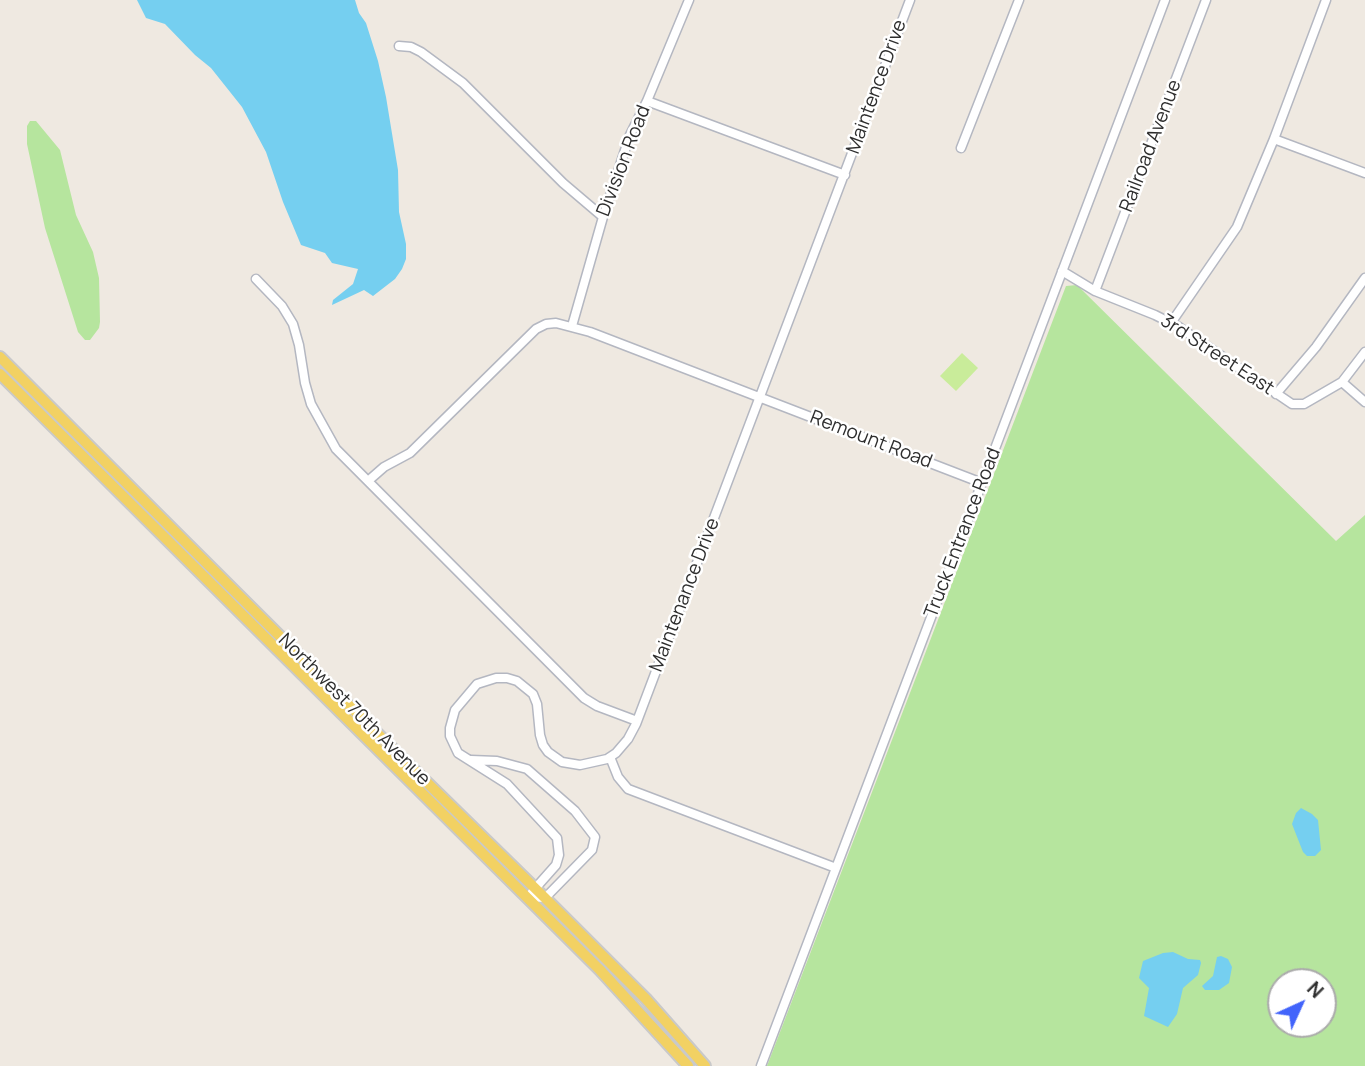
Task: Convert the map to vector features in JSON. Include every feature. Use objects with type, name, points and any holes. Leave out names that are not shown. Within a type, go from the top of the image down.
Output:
[{"type":"main road","name":"Northwest 70th Avenue","points":[[0,357],[531,892],[688,1066]]},
{"type":"main road","name":"Northwest 70th Avenue","points":[[0,374],[531,892],[545,898],[646,999],[705,1066]]},
{"type":"street","name":"Division Road","points":[[572,327],[603,217],[630,135],[689,0]]},
{"type":"street","name":"Maintence Drive","points":[[845,175],[910,0]]},
{"type":"street","points":[[961,148],[1019,0]]},
{"type":"street","name":"Truck Entrance Road","points":[[761,1066],[1166,0]]},
{"type":"street","name":"Railroad Avenue","points":[[1095,291],[1206,0]]},
{"type":"street","points":[[1171,323],[1237,228],[1274,139],[1326,0]]},
{"type":"street","points":[[399,46],[421,52],[463,83],[563,183],[603,217]]},
{"type":"street","points":[[647,101],[845,175]]},
{"type":"street","points":[[1274,139],[1365,173]]},
{"type":"street","name":"Maintenance Drive","points":[[610,757],[628,739],[637,721],[845,175]]},
{"type":"street","name":"3rd Street East","points":[[1062,271],[1095,291],[1171,323],[1292,404],[1304,404],[1342,382]]},
{"type":"street","points":[[1276,394],[1316,347],[1365,278]]},
{"type":"street","points":[[256,279],[282,306],[293,324],[308,395],[329,439],[584,698],[597,706],[637,721]]},
{"type":"street","points":[[368,481],[384,467],[410,453],[536,329],[556,323],[572,327]]},
{"type":"street","name":"Remount Road","points":[[572,327],[982,483]]},
{"type":"street","points":[[1365,352],[1342,382],[1365,402]]},
{"type":"street","points":[[531,892],[556,865],[559,855],[558,838],[507,784],[458,752],[450,736],[454,710],[460,702],[477,684],[496,678],[517,681],[533,694],[543,745],[562,762],[579,765],[610,757],[618,777],[628,789],[836,868]]},
{"type":"street","points":[[470,761],[497,761],[527,769],[559,794],[591,829],[594,836],[592,850],[545,898]]},
{"type":"green space","points":[[30,121],[36,121],[60,150],[76,215],[93,252],[99,278],[100,322],[90,340],[85,340],[78,332],[45,228],[27,144],[27,126]]},
{"type":"green space","points":[[1077,285],[1336,541],[1365,515],[1365,1066],[767,1066],[1066,286]]},
{"type":"green space","points":[[962,353],[978,368],[956,391],[940,376]]},
{"type":"water","points":[[137,0],[355,0],[366,23],[378,61],[398,170],[399,212],[406,244],[406,259],[395,279],[373,296],[364,290],[332,305],[333,300],[353,284],[358,269],[332,263],[325,253],[301,245],[266,152],[242,107],[211,68],[165,24],[146,18]]},
{"type":"water","points":[[1301,808],[1318,820],[1321,850],[1315,856],[1307,856],[1303,852],[1292,824]]},
{"type":"water","points":[[1173,952],[1188,959],[1200,960],[1201,963],[1198,975],[1183,988],[1177,1014],[1168,1027],[1144,1016],[1149,988],[1139,978],[1143,961]]},
{"type":"water","points":[[1217,957],[1228,959],[1232,967],[1229,983],[1219,990],[1205,990],[1202,986],[1213,976]]}]
